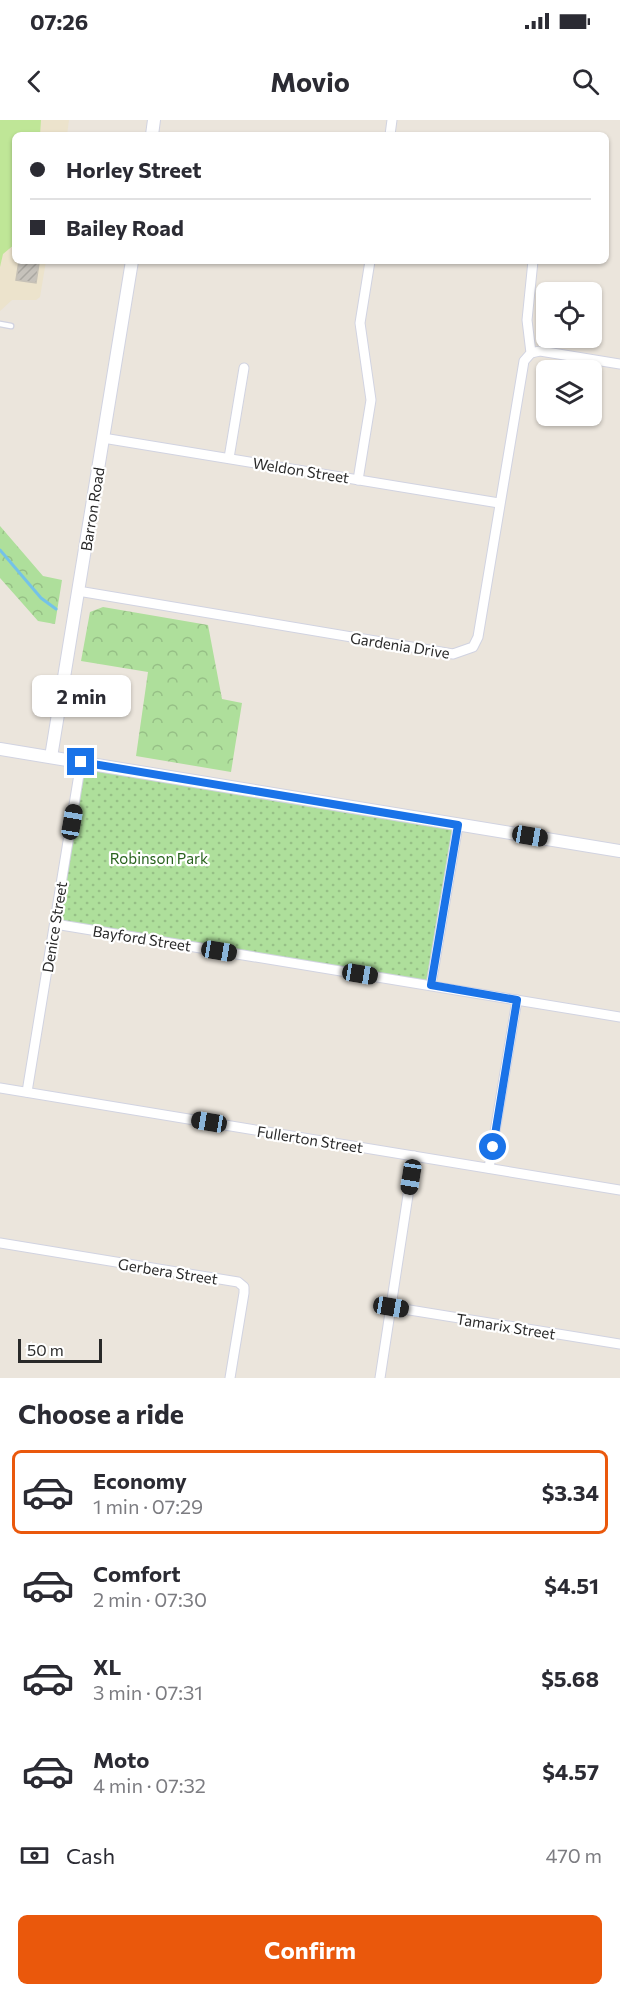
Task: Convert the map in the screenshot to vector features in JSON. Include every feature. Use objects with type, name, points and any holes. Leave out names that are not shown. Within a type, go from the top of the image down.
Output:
[{"type":"street","name":"Barron Road","points":[[51,757],[132,264]]},
{"type":"street","points":[[358,480],[371,400],[360,323],[370,264]]},
{"type":"street","name":"Gardenia Drive","points":[[78,591],[453,654],[465,652],[473,647],[478,637],[524,361],[531,353],[527,320],[533,264]]},
{"type":"street","points":[[531,353],[540,351],[620,364]]},
{"type":"street","points":[[229,458],[243,368]]},
{"type":"street","name":"Weldon Street","points":[[103,438],[499,503]]},
{"type":"street","points":[[0,749],[620,851]]},
{"type":"street","name":"Denice Street","points":[[27,1092],[81,762]]},
{"type":"street","points":[[431,985],[458,825]]},
{"type":"street","name":"Bayford Street","points":[[55,924],[620,1017]]},
{"type":"street","points":[[489,1168],[517,1000]]},
{"type":"street","name":"Fullerton Street","points":[[0,1088],[620,1190]]},
{"type":"street","points":[[380,1378],[414,1156]]},
{"type":"street","name":"Gerbera Street","points":[[0,1243],[238,1282],[244,1287],[244,1293],[230,1378]]},
{"type":"street","name":"Tamarix Street","points":[[391,1307],[620,1344]]},
{"type":"lane","points":[[0,324],[11,326]]},
{"type":"shaded area","points":[[0,120],[69,120],[67,132],[12,132],[12,264],[46,264],[40,297],[36,300],[12,300],[0,311]]},
{"type":"green space","points":[[0,120],[41,120],[40,132],[12,132],[12,246],[3,254],[0,267]]},
{"type":"green space","points":[[0,526],[43,576],[62,580],[55,624],[38,621],[0,578]]},
{"type":"green space","points":[[103,607],[208,625],[222,699],[242,703],[231,772],[136,756],[148,672],[81,661],[90,612]]},
{"type":"green space","name":"Robinson Park","points":[[81,762],[458,825],[431,985],[55,924]]},
{"type":"building","points":[[19,264],[39,264],[36,283],[16,280]]},
{"type":"waterway","points":[[0,550],[41,598],[56,609]]},
{"type":"route","points":[[81,762],[458,825],[431,985],[517,1000],[493,1147]]}]
